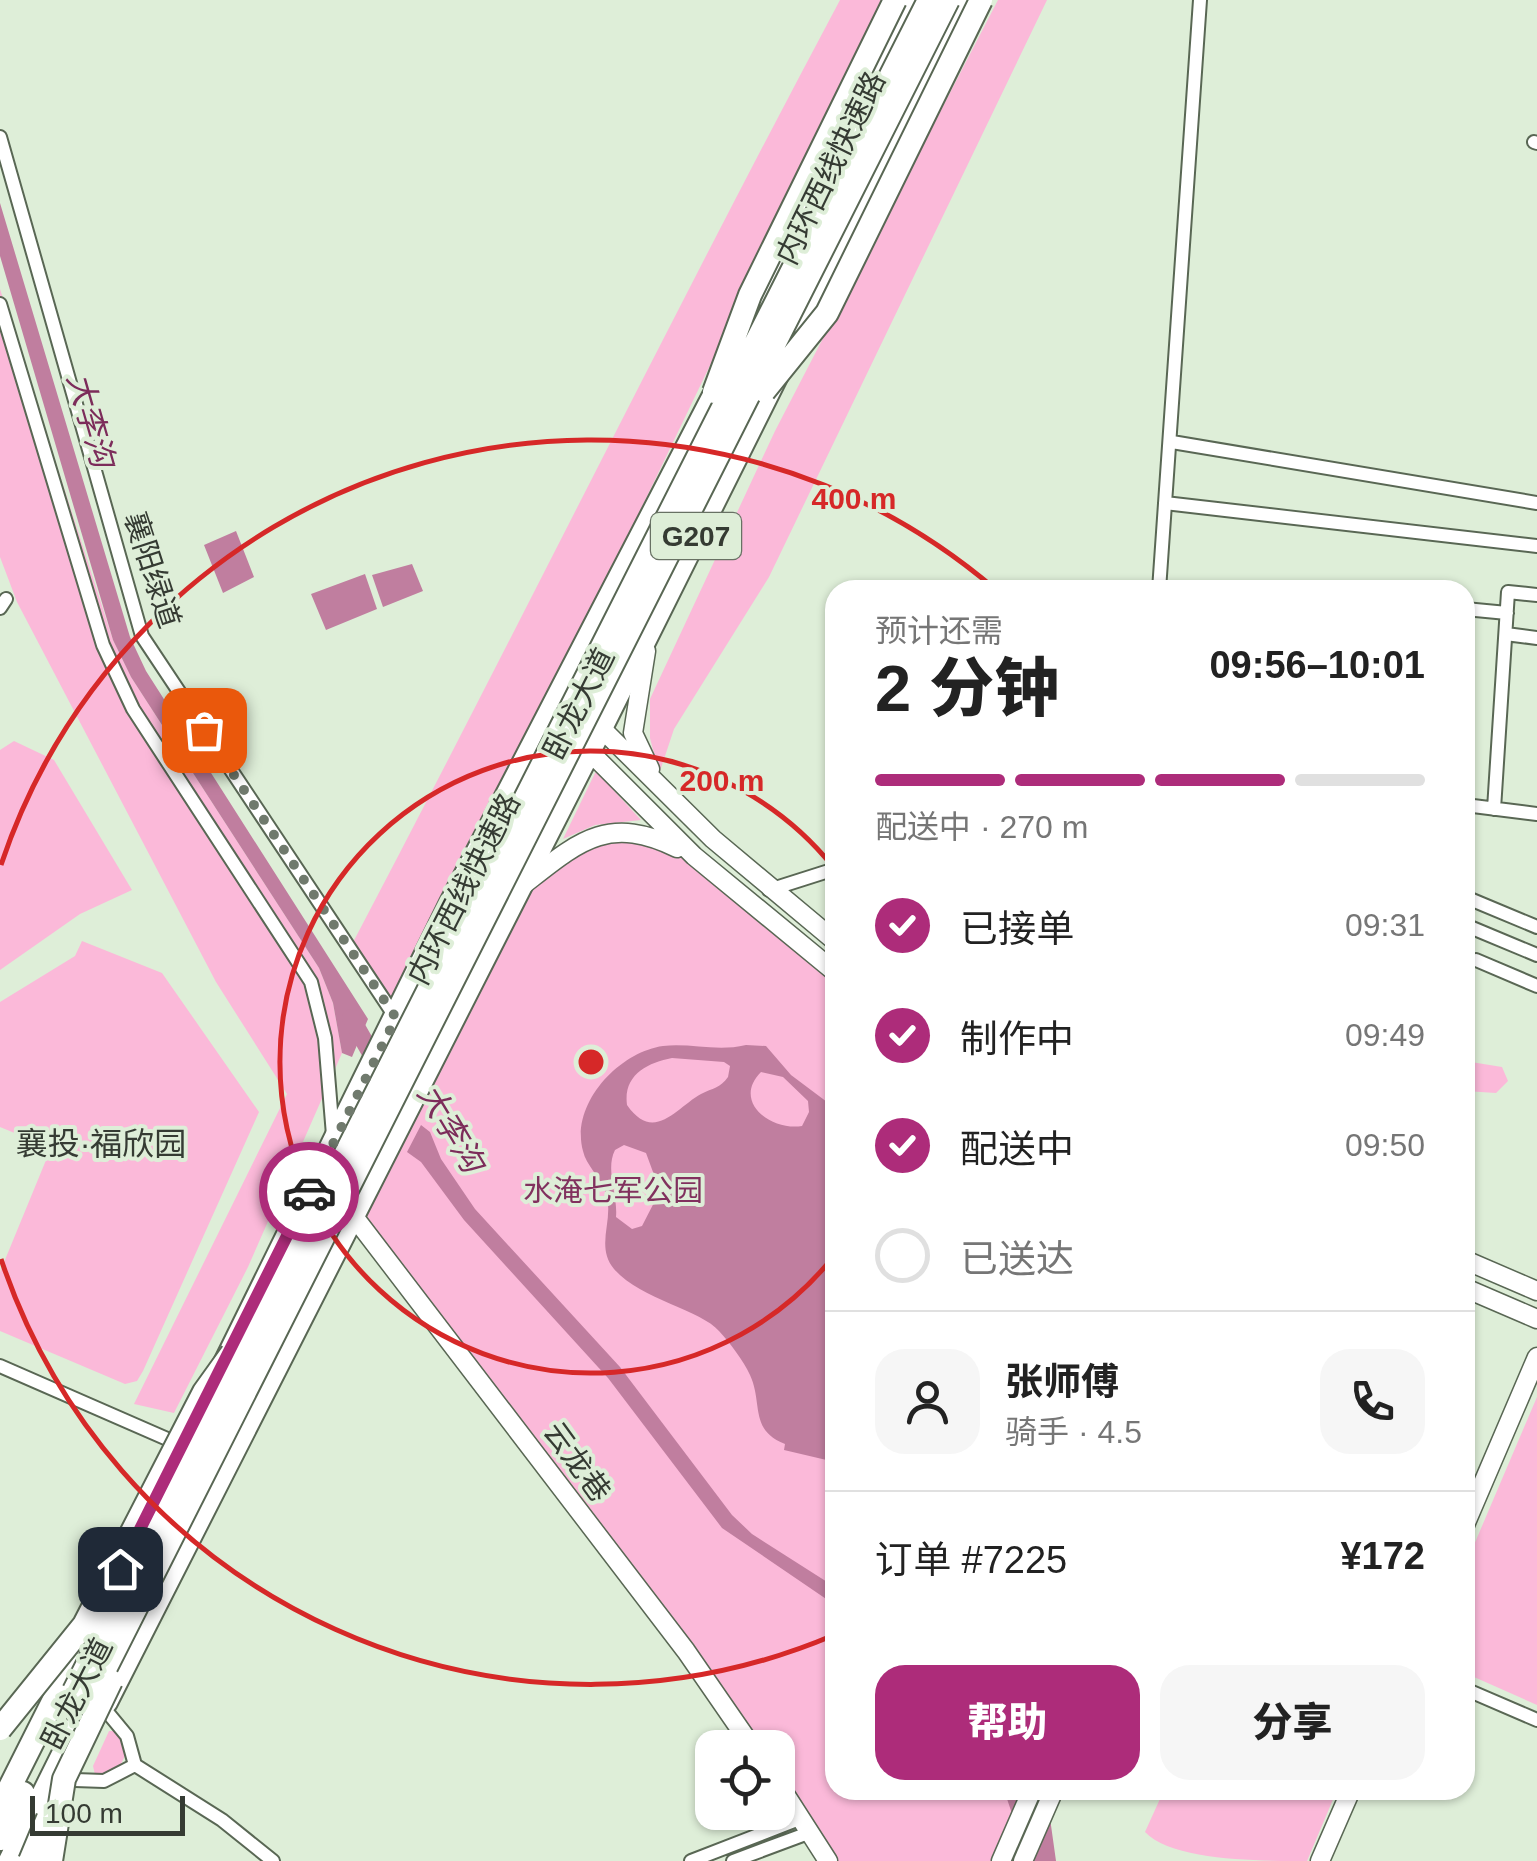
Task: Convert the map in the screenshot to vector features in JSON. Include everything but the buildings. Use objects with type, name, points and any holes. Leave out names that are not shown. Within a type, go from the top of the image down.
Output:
[{"type":"highway","points":[[678,490],[750,295],[895,0]]},
{"type":"highway","name":"卧龙大道","points":[[2,1793],[184,1446],[556,699],[709,406],[908,0]]},
{"type":"highway","name":"内环西线快速路","points":[[10,1861],[678,490],[928,0]]},
{"type":"highway","name":"内环西线快速路","points":[[0,1839],[734,428],[948,0]]},
{"type":"highway","name":"卧龙大道","points":[[28,1861],[964,0]]},
{"type":"highway","points":[[734,428],[827,313],[982,0]]},
{"type":"highway","points":[[2,1793],[204,1392],[282,1297]]},
{"type":"highway","points":[[28,1861],[245,1417],[282,1297]]},
{"type":"highway","points":[[0,1729],[84,1625]]},
{"type":"highway","points":[[51,1861],[70,1780]]},
{"type":"street","points":[[1160,580],[1200,0]]},
{"type":"street","name":"襄阳绿道","points":[[0,137],[142,636],[392,1026]]},
{"type":"street","points":[[0,304],[102,644],[132,709],[311,982],[325,1038],[334,1142]]},
{"type":"street","points":[[1172,442],[1537,503]]},
{"type":"street","points":[[1166,504],[1537,546]]},
{"type":"street","points":[[1494,809],[1508,592],[1537,596]]},
{"type":"street","points":[[1475,610],[1507,613]]},
{"type":"street","points":[[651,627],[633,733],[644,761],[682,809]]},
{"type":"street","points":[[1506,634],[1537,638]]},
{"type":"street","points":[[556,699],[601,728],[769,890],[825,933]]},
{"type":"street","points":[[556,699],[589,751],[694,856],[825,964]]},
{"type":"street","points":[[1475,806],[1537,814]]},
{"type":"street","points":[[518,888],[575,844],[613,832],[644,832],[694,856]]},
{"type":"street","points":[[769,890],[825,872]]},
{"type":"street","points":[[1475,901],[1537,927]]},
{"type":"street","points":[[1475,929],[1537,955]]},
{"type":"street","points":[[1476,960],[1537,986]]},
{"type":"street","name":"云龙巷","points":[[352,1214],[686,1651],[741,1730]]},
{"type":"street","points":[[1475,1264],[1537,1292]]},
{"type":"street","points":[[1475,1292],[1537,1319]]},
{"type":"street","points":[[1475,1502],[1537,1357]]},
{"type":"street","points":[[0,1366],[184,1446]]},
{"type":"street","points":[[1475,1694],[1537,1720]]},
{"type":"street","points":[[108,1714],[127,1736],[135,1765],[222,1820],[273,1861]]},
{"type":"street","points":[[70,1780],[104,1782],[135,1765]]},
{"type":"street","points":[[1005,1853],[1028,1800]]},
{"type":"street","points":[[1023,1861],[1050,1800]]},
{"type":"street","points":[[1320,1861],[1347,1800]]},
{"type":"street","points":[[795,1808],[828,1861]]},
{"type":"street","points":[[691,1861],[806,1825]]},
{"type":"street","points":[[734,1861],[806,1825]]},
{"type":"green space","points":[[840,0],[894,0],[715,355],[396,1018],[349,950]]},
{"type":"green space","points":[[998,0],[1047,0],[769,577],[674,729],[659,774],[650,738],[650,699],[775,431]]},
{"type":"green space","points":[[0,289],[113,640],[131,677],[319,968],[333,1003],[342,1053],[248,1267],[174,1413],[134,1404],[287,1094],[216,982],[17,602],[0,557]]},
{"type":"green space","points":[[14,741],[54,760],[132,890],[80,914],[0,970],[0,750]]},
{"type":"green space","points":[[596,771],[641,820],[595,825],[563,839]]},
{"type":"green space","name":"水淹七军公园","points":[[626,839],[694,856],[825,964],[825,1800],[1028,1800],[1001,1861],[828,1861],[795,1810],[795,1730],[740,1730],[352,1214],[518,888],[580,851]]},
{"type":"green space","points":[[82,941],[162,973],[259,1112],[143,1371],[137,1381],[125,1384],[0,1331],[0,1272],[51,1148],[0,1127],[0,1002],[75,956]]},
{"type":"green space","points":[[1475,1063],[1502,1067],[1508,1081],[1496,1093],[1475,1092]]},
{"type":"green space","points":[[1537,1397],[1537,1705],[1475,1677],[1475,1543]]},
{"type":"green space","points":[[109,1731],[120,1731],[130,1745],[114,1779],[96,1779],[93,1766]]},
{"type":"green space","points":[[1159,1800],[1333,1800],[1307,1861],[1196,1854],[1158,1842],[1145,1832]]},
{"type":"shaded area","points":[[0,203],[130,637],[146,671],[368,1019],[352,1057],[342,1053],[333,1003],[319,968],[131,677],[113,640],[0,256]]},
{"type":"shaded area","points":[[236,531],[254,577],[223,593],[204,545]]},
{"type":"shaded area","points":[[412,564],[423,591],[383,607],[372,575]]},
{"type":"shaded area","points":[[365,574],[377,609],[326,630],[311,594]]},
{"type":"shaded area","points":[[674,1045],[766,1046],[791,1075],[825,1100],[825,1460],[784,1450],[785,1444],[766,1431],[750,1375],[719,1331],[639,1288],[608,1260],[608,1201],[583,1151],[581,1133],[591,1099],[615,1069],[646,1050]],"holes":[[[672,1058],[724,1062],[730,1066],[728,1077],[719,1086],[665,1119],[647,1122],[627,1105],[633,1078],[654,1063]],[[761,1072],[783,1077],[808,1101],[809,1112],[802,1126],[778,1124],[759,1112],[751,1093]],[[624,1145],[646,1153],[660,1191],[642,1226],[632,1229],[616,1217],[611,1166],[615,1150]]]},
{"type":"shaded area","points":[[421,1125],[430,1132],[441,1159],[475,1209],[620,1367],[732,1515],[752,1534],[825,1581],[825,1598],[722,1528],[608,1378],[464,1220],[421,1162],[407,1152]]},
{"type":"shaded area","points":[[1007,1800],[1045,1800],[1048,1804],[1056,1861],[1028,1861]]},
{"type":"waterway","name":"大李沟","points":[[351,1018],[380,1069]]},
{"type":"way so far","points":[[204,730],[396,1018],[309,1192]]},
{"type":"district","name":"襄投·福欣园","points":[[101,1144]]},
{"type":"route","points":[[120,1569],[309,1192]]}]
